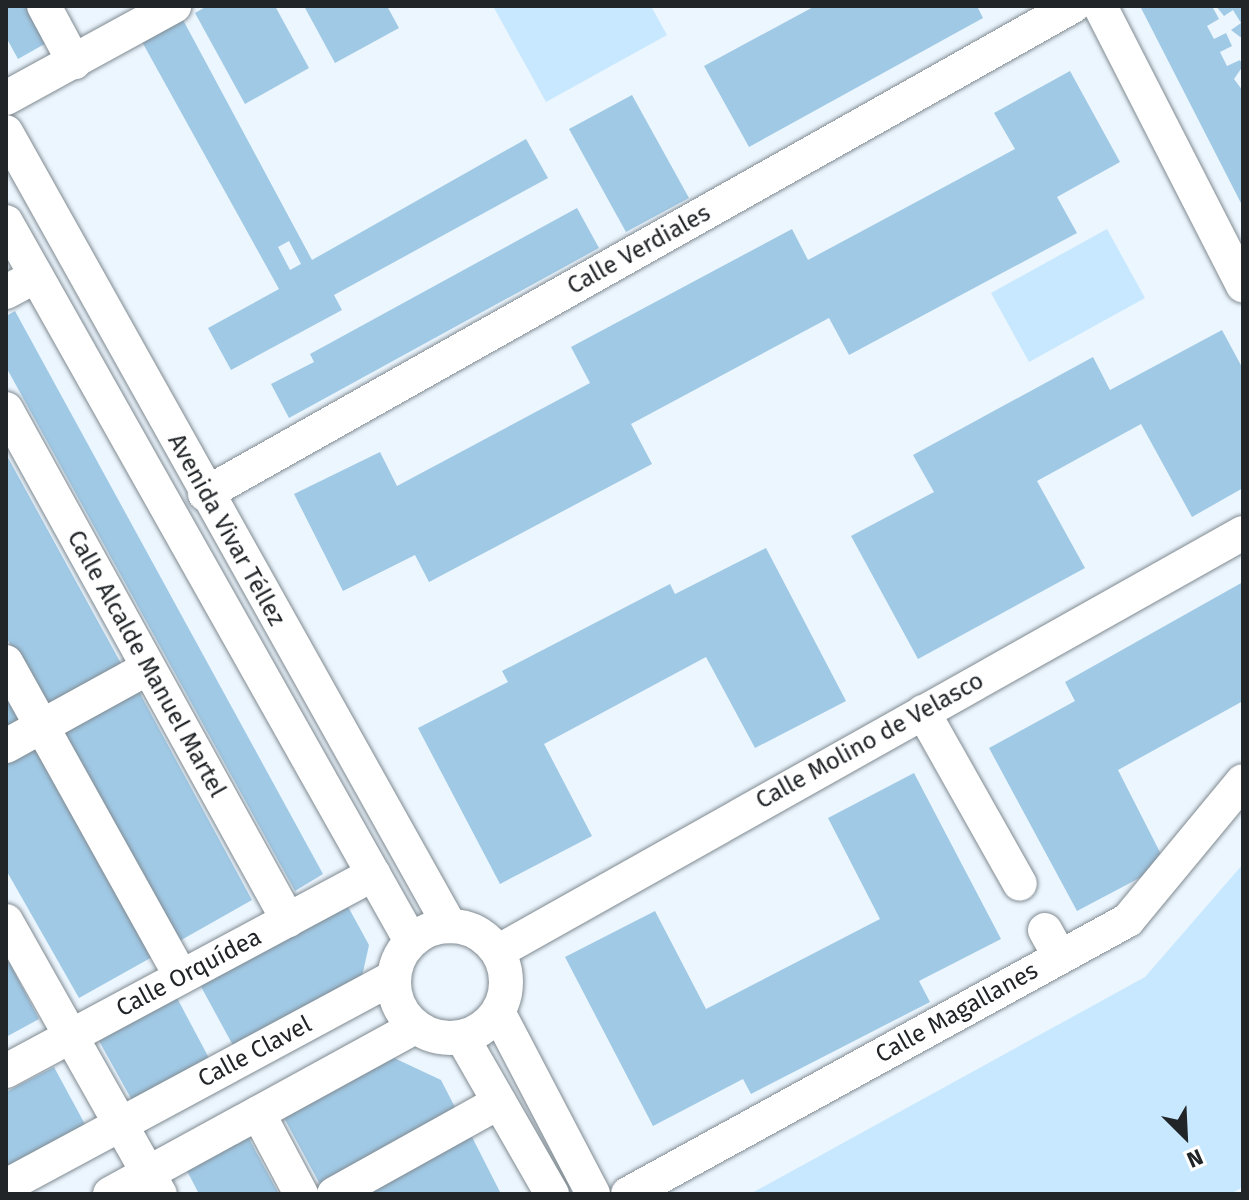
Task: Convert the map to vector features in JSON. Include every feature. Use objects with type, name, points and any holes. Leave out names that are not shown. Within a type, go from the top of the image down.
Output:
[{"type":"street","points":[[44,6],[74,62]]},
{"type":"street","points":[[6,98],[174,6]]},
{"type":"street","name":"Calle Verdiales","points":[[205,494],[1073,6]]},
{"type":"street","points":[[1100,6],[1243,286]]},
{"type":"street","name":"Avenida Vivar Téllez","points":[[6,132],[205,494],[450,926]]},
{"type":"street","name":"Avenida Vivar Téllez","points":[[6,222],[411,941]]},
{"type":"street","points":[[6,292],[36,276]]},
{"type":"street","name":"Calle Alcalde Manuel Martel","points":[[6,409],[288,920]]},
{"type":"street","name":"Calle Molino de Velasco","points":[[499,951],[1243,533]]},
{"type":"street","points":[[6,662],[181,977]]},
{"type":"street","points":[[6,746],[148,668]]},
{"type":"street","points":[[923,712],[1020,884]]},
{"type":"street","name":"Calle Magallanes","points":[[628,1194],[1053,944],[1128,920],[1243,781]]},
{"type":"street","name":"Calle Orquídea","points":[[6,1071],[373,874]]},
{"type":"street","points":[[415,1027],[389,980],[411,941],[450,926],[471,930],[499,951],[506,975],[498,1012],[593,1194]]},
{"type":"street","points":[[8,928],[154,1184]]},
{"type":"street","name":"Calle Clavel","points":[[6,1186],[389,980]]},
{"type":"street","points":[[110,1194],[154,1184],[258,1113],[415,1027],[462,1037],[498,1012]]},
{"type":"street","points":[[462,1037],[552,1194]]},
{"type":"street","points":[[334,1194],[499,1102]]},
{"type":"street","points":[[258,1113],[301,1194]]},
{"type":"shaded area","points":[[493,6],[651,6],[667,35],[546,102]]},
{"type":"shaded area","points":[[1107,229],[1145,298],[1029,362],[991,293]]},
{"type":"shaded area","points":[[1243,864],[1243,1187],[1230,1194],[750,1194],[1145,977]]},
{"type":"building","points":[[6,6],[31,6],[50,41],[18,59],[6,37]]},
{"type":"building","points":[[207,6],[275,6],[309,68],[245,104],[195,13]]},
{"type":"building","points":[[304,6],[387,6],[399,28],[335,63]]},
{"type":"building","points":[[815,6],[977,6],[983,18],[749,147],[704,66]]},
{"type":"building","points":[[1140,6],[1212,6],[1219,19],[1207,26],[1214,39],[1226,33],[1232,46],[1220,52],[1227,66],[1240,60],[1243,66],[1234,79],[1243,91],[1243,207]]},
{"type":"building","points":[[1216,6],[1243,6],[1243,39],[1231,30],[1241,23],[1233,10],[1224,16]]},
{"type":"building","points":[[182,18],[312,260],[526,139],[548,178],[334,295],[342,310],[231,370],[208,328],[279,289],[141,40]],"holes":[[[289,241],[301,264],[290,270],[278,247]]]},
{"type":"building","points":[[1070,71],[1120,162],[1057,197],[1077,233],[849,355],[829,318],[631,424],[652,464],[429,582],[415,555],[343,591],[294,494],[380,452],[397,486],[590,383],[571,347],[792,229],[808,260],[1015,149],[994,113]]},
{"type":"building","points":[[632,95],[689,198],[626,232],[569,129]]},
{"type":"building","points":[[577,208],[599,248],[289,418],[271,384],[314,362],[310,354]]},
{"type":"building","points":[[15,311],[323,874],[295,891],[6,367],[6,316]]},
{"type":"building","points":[[1222,330],[1243,369],[1243,488],[1192,517],[1141,424],[1037,481],[1085,568],[918,659],[851,536],[934,492],[913,455],[1093,357],[1110,390]]},
{"type":"building","points":[[6,454],[123,667],[47,711],[6,637]]},
{"type":"building","points":[[766,548],[846,701],[755,748],[706,657],[544,744],[592,836],[500,884],[418,728],[508,682],[502,671],[670,584],[675,594]]},
{"type":"building","points":[[1243,582],[1243,701],[1118,770],[1166,864],[1077,911],[989,748],[1075,701],[1065,682]]},
{"type":"building","points":[[137,688],[252,900],[176,943],[59,730]]},
{"type":"building","points":[[6,691],[21,719],[6,728]]},
{"type":"building","points":[[35,745],[154,956],[79,998],[6,870],[6,761]]},
{"type":"building","points":[[914,773],[1001,939],[919,981],[930,1002],[751,1094],[743,1079],[653,1126],[565,957],[655,911],[706,1009],[880,919],[828,818]]},
{"type":"building","points":[[346,903],[369,945],[361,981],[235,1049],[199,983]]},
{"type":"building","points":[[6,956],[39,1019],[6,1037]]},
{"type":"building","points":[[177,998],[210,1060],[133,1102],[99,1041]]},
{"type":"building","points":[[392,1057],[441,1080],[459,1115],[322,1188],[283,1116]]},
{"type":"building","points":[[54,1067],[87,1128],[6,1171],[6,1092]]},
{"type":"building","points":[[470,1133],[501,1194],[356,1194]]},
{"type":"building","points":[[247,1135],[279,1194],[199,1194],[186,1169]]}]
